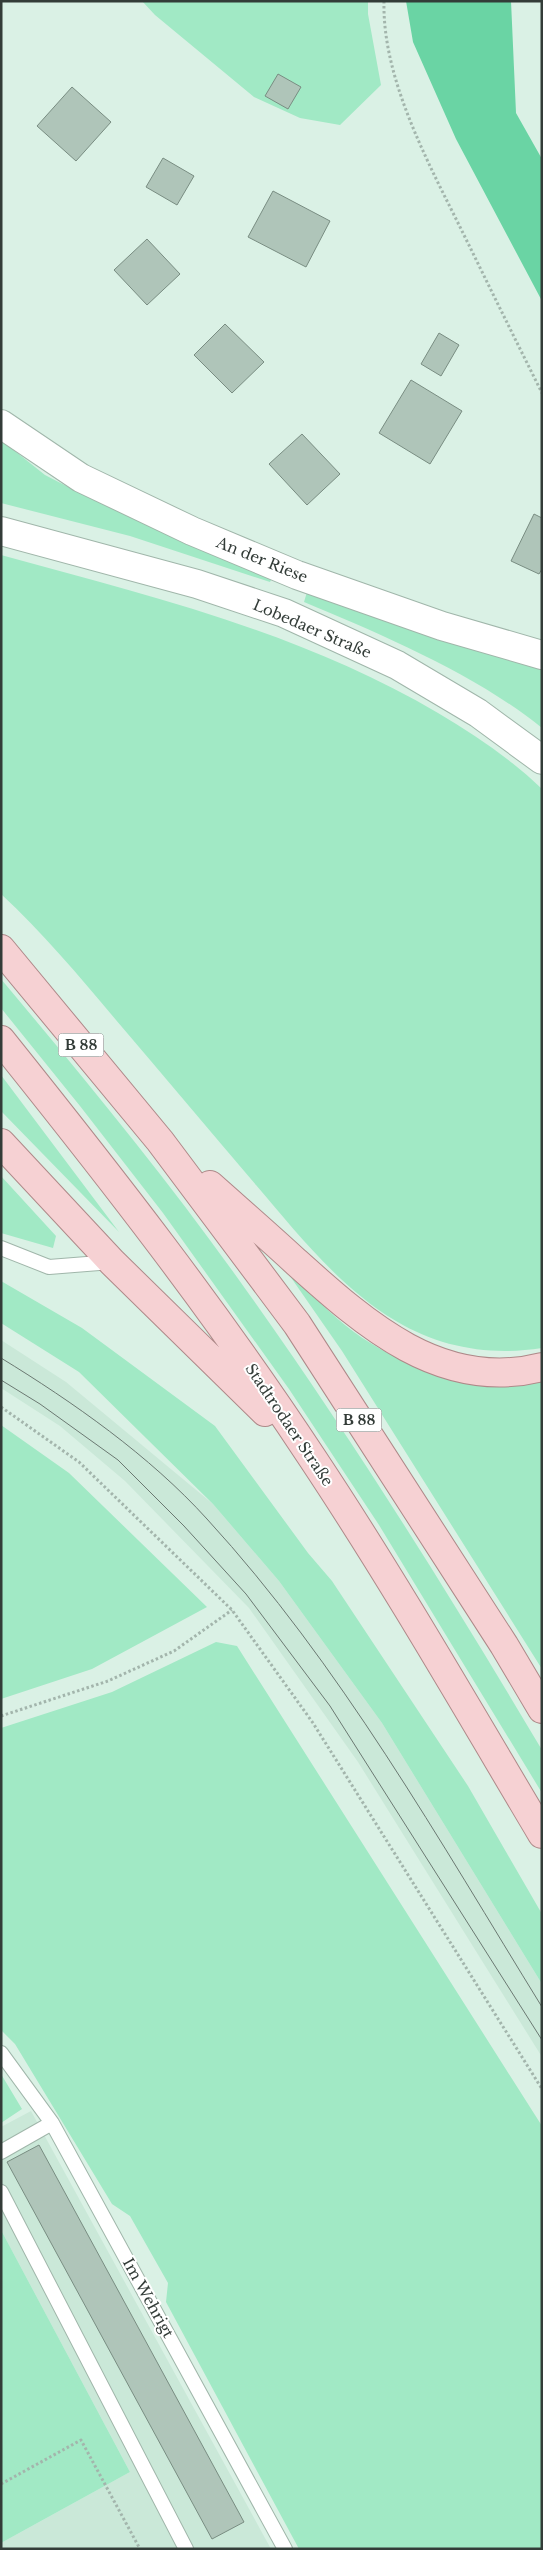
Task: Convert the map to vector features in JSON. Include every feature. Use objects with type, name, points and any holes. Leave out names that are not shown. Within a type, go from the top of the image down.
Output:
[{"type":"main road","name":"B 88","points":[[1,949],[160,1140],[297,1324],[499,1636],[542,1709]]},
{"type":"main road","name":"Stadtrodaer Straße","points":[[1,1040],[166,1249],[313,1459],[416,1623],[542,1834]]},
{"type":"main road","points":[[160,1140],[337,1298],[394,1341],[433,1360],[472,1372],[531,1370],[542,1367]]},
{"type":"main road","points":[[1,1143],[112,1262],[313,1459]]},
{"type":"street","name":"An der Riese","points":[[1,424],[81,478],[192,531],[297,575],[433,623],[542,655]]},
{"type":"street","name":"Lobedaer Straße","points":[[1,532],[197,584],[284,613],[396,665],[478,713],[542,760]]},
{"type":"lane","points":[[1,1248],[49,1267],[112,1262]]},
{"type":"lane","name":"Im Wehrigt","points":[[1,2053],[52,2122],[285,2549]]},
{"type":"lane","points":[[1,2152],[52,2122]]},
{"type":"lane","points":[[1,2192],[186,2549]]},
{"type":"path","points":[[384,1],[383,15],[396,86],[446,198],[542,393]]},
{"type":"path","points":[[1,1407],[78,1462],[232,1610],[313,1723],[542,2089]]},
{"type":"path","points":[[1,1716],[108,1681],[174,1651],[232,1610]]},
{"type":"path","points":[[1,2484],[81,2440],[140,2549]]},
{"type":"shaded area","points":[[1,1340],[66,1382],[213,1504],[279,1581],[382,1723],[542,1984],[542,2057],[358,1762],[249,1608],[125,1481],[60,1426],[1,1388]]},
{"type":"shaded area","points":[[31,2111],[271,2549],[1,2549],[1,2543],[130,2472],[1,2230],[1,2127]]},
{"type":"green space","points":[[142,1],[368,1],[368,14],[381,85],[340,125],[300,118],[254,97],[155,15]]},
{"type":"green space","points":[[406,1],[511,1],[516,113],[542,159],[542,301],[456,139],[413,42]]},
{"type":"green space","points":[[1,440],[45,475],[197,547],[273,576],[270,582],[130,536],[1,503]]},
{"type":"green space","points":[[1,555],[225,619],[334,660],[387,685],[452,721],[505,758],[542,789],[542,1348],[504,1351],[467,1348],[449,1344],[431,1338],[396,1321],[356,1293],[320,1259],[74,971],[46,939],[1,894]]},
{"type":"green space","points":[[307,592],[396,625],[542,669],[542,728],[488,690],[428,657],[304,602]]},
{"type":"green space","points":[[1,979],[93,1090],[211,1241],[358,1453],[470,1630],[542,1750],[542,1793],[379,1525],[289,1389],[163,1213],[1,1008]]},
{"type":"green space","points":[[1,1075],[119,1232],[1,1111]]},
{"type":"green space","points":[[1,1176],[56,1236],[53,1248],[1,1233]]},
{"type":"green space","points":[[283,1266],[286,1266],[344,1325],[396,1357],[419,1367],[468,1381],[518,1385],[542,1382],[542,1669],[342,1351]]},
{"type":"green space","points":[[1,1281],[82,1328],[215,1426],[308,1553],[332,1581],[468,1786],[542,1914],[542,1984],[382,1723],[279,1581],[213,1504],[79,1372],[1,1323]]},
{"type":"green space","points":[[1,1425],[69,1473],[207,1607],[92,1669],[1,1699]]},
{"type":"green space","points":[[216,1642],[237,1646],[542,2126],[542,2549],[299,2549],[166,2302],[168,2283],[130,2216],[112,2204],[15,2044],[1,2030],[1,1728],[112,1692]]},
{"type":"green space","points":[[1,2074],[22,2109],[1,2123]]},
{"type":"green space","points":[[1,2230],[130,2472],[1,2543]]},
{"type":"building","points":[[278,74],[301,87],[288,109],[265,96]]},
{"type":"building","points":[[72,87],[111,122],[76,161],[37,126]]},
{"type":"building","points":[[163,158],[194,176],[177,205],[146,187]]},
{"type":"building","points":[[273,191],[330,221],[306,267],[248,237]]},
{"type":"building","points":[[147,239],[180,274],[147,305],[114,270]]},
{"type":"building","points":[[225,324],[264,362],[232,393],[194,355]]},
{"type":"building","points":[[439,333],[459,345],[441,376],[421,364]]},
{"type":"building","points":[[411,380],[462,411],[430,464],[379,433]]},
{"type":"building","points":[[302,434],[340,474],[307,505],[269,464]]},
{"type":"building","points":[[534,514],[542,518],[542,569],[539,574],[511,561]]},
{"type":"building","points":[[39,2145],[244,2522],[212,2539],[7,2162]]},
{"type":"tram line","points":[[1,1358],[56,1393],[110,1431],[161,1473],[207,1519],[255,1575],[301,1633],[386,1755],[542,2007]]},
{"type":"tram line","points":[[1,1380],[40,1404],[118,1460],[184,1526],[246,1594],[330,1706],[542,2040]]}]
